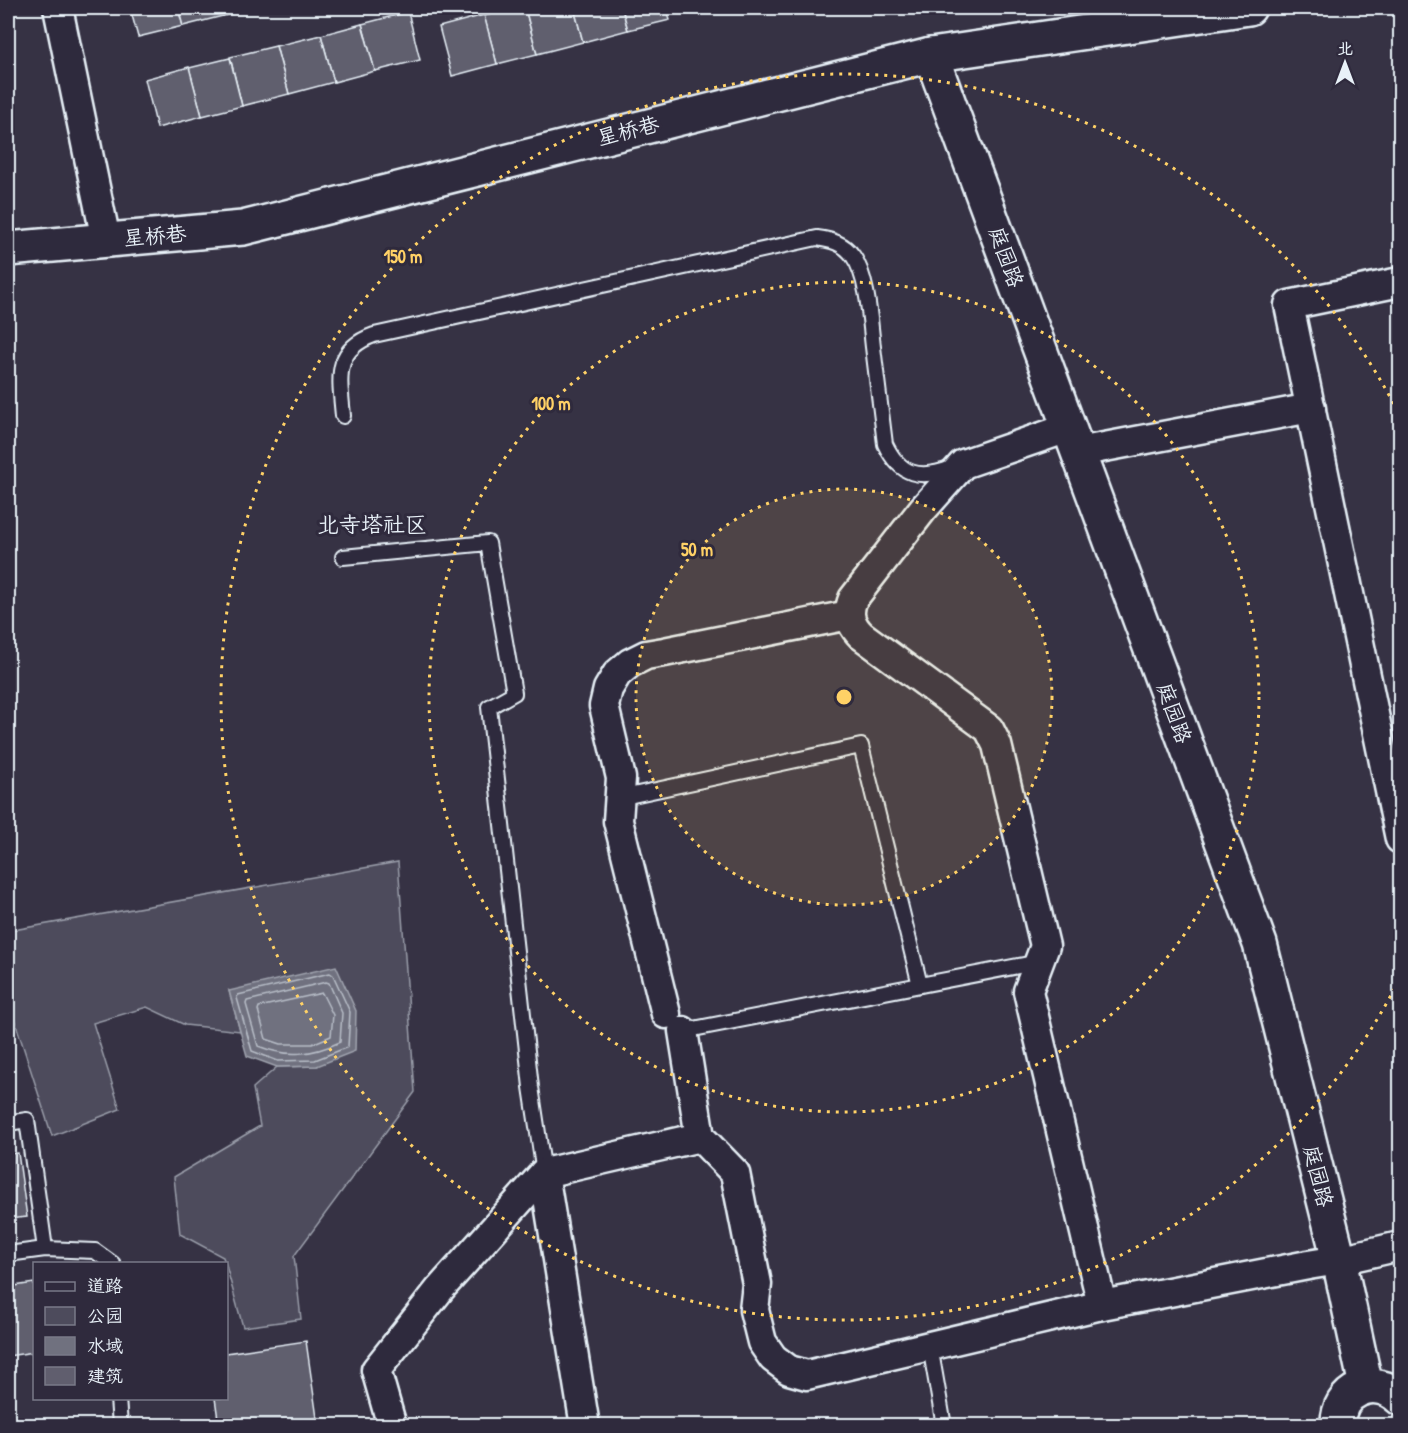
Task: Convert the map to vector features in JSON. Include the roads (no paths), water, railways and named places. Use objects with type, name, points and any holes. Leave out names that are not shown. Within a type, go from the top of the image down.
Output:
[{"type":"street","points":[[58,8],[106,240]]},
{"type":"street","name":"星桥巷","points":[[8,249],[243,228],[931,55],[1249,8]]},
{"type":"street","name":"庭园路","points":[[931,55],[1260,944],[1339,1260],[1366,1386]]},
{"type":"street","points":[[1401,282],[1288,305],[1401,839]]},
{"type":"street","points":[[1102,1305],[1028,991],[1045,946],[997,746],[988,729],[861,635],[851,622],[850,606],[853,599],[923,509],[963,464],[1073,440],[1311,408]]},
{"type":"street","points":[[849,615],[646,655],[630,663],[617,674],[608,689],[604,706],[621,778],[618,821],[674,1023],[700,1137],[735,1173],[757,1284],[754,1310],[762,1342],[773,1358],[789,1370],[807,1375],[1102,1305],[1401,1246]]},
{"type":"street","points":[[392,1425],[376,1370],[440,1289],[544,1173],[700,1137]]},
{"type":"street","points":[[544,1173],[585,1425]]},
{"type":"street","points":[[1338,1425],[1338,1416],[1343,1403],[1353,1392],[1366,1386],[1380,1386],[1393,1391],[1401,1398]]},
{"type":"lane","points":[[343,416],[341,368],[352,347],[362,339],[817,238],[831,240],[843,246],[853,256],[859,269],[867,294],[885,444],[891,456],[900,466],[924,475],[938,473],[963,464]]},
{"type":"lane","points":[[343,557],[488,543],[514,693],[489,707],[531,1087],[544,1173]]},
{"type":"lane","points":[[619,798],[861,746],[920,985]]},
{"type":"lane","points":[[674,1023],[920,985],[1039,962]]},
{"type":"lane","points":[[8,1123],[27,1120],[45,1249]]},
{"type":"lane","points":[[8,1254],[45,1249],[95,1251],[112,1262]]},
{"type":"lane","points":[[930,1346],[944,1425]]},
{"type":"lane","points":[[118,1400],[120,1425]]},
{"type":"water","points":[[336,966],[356,1011],[355,1051],[317,1066],[277,1067],[247,1056],[229,991]]},
{"type":"district","name":"北寺塔社区","points":[[372,524]]}]
